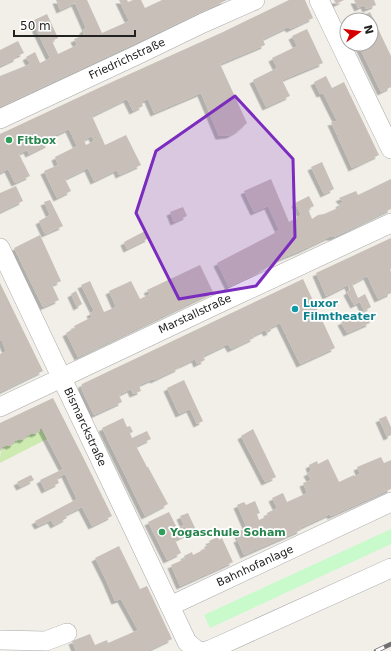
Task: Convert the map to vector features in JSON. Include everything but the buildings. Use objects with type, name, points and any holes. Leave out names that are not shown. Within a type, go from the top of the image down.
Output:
[{"type":"street","name":"Friedrichstraße","points":[[0,120],[203,23],[255,0]]},
{"type":"street","points":[[319,0],[391,149]]},
{"type":"street","name":"Marstallstraße","points":[[0,407],[391,224]]},
{"type":"street","name":"Bismarckstraße","points":[[0,248],[170,606]]},
{"type":"street","name":"Bahnhofanlage","points":[[170,606],[391,502]]},
{"type":"street","points":[[206,651],[391,568]]},
{"type":"street","points":[[170,606],[187,642],[199,651]]},
{"type":"street","points":[[0,640],[46,641],[68,633]]},
{"type":"highlighted area","points":[[235,96],[293,159],[295,237],[256,286],[179,299],[136,213],[156,151]]},
{"type":"green space","points":[[40,429],[42,429],[47,439],[0,463],[3,448],[7,445],[10,446],[14,444],[15,441],[20,439],[23,440],[32,433],[35,434],[39,432]]},
{"type":"green space","points":[[391,529],[391,544],[210,628],[204,615]]},
{"type":"railway","points":[[376,651],[391,644]]},
{"type":"place","name":"Fitbox","points":[[9,140]]},
{"type":"place","name":"Luxor Filmtheater","points":[[295,309]]},
{"type":"place","name":"Yogaschule Soham","points":[[162,532]]}]
